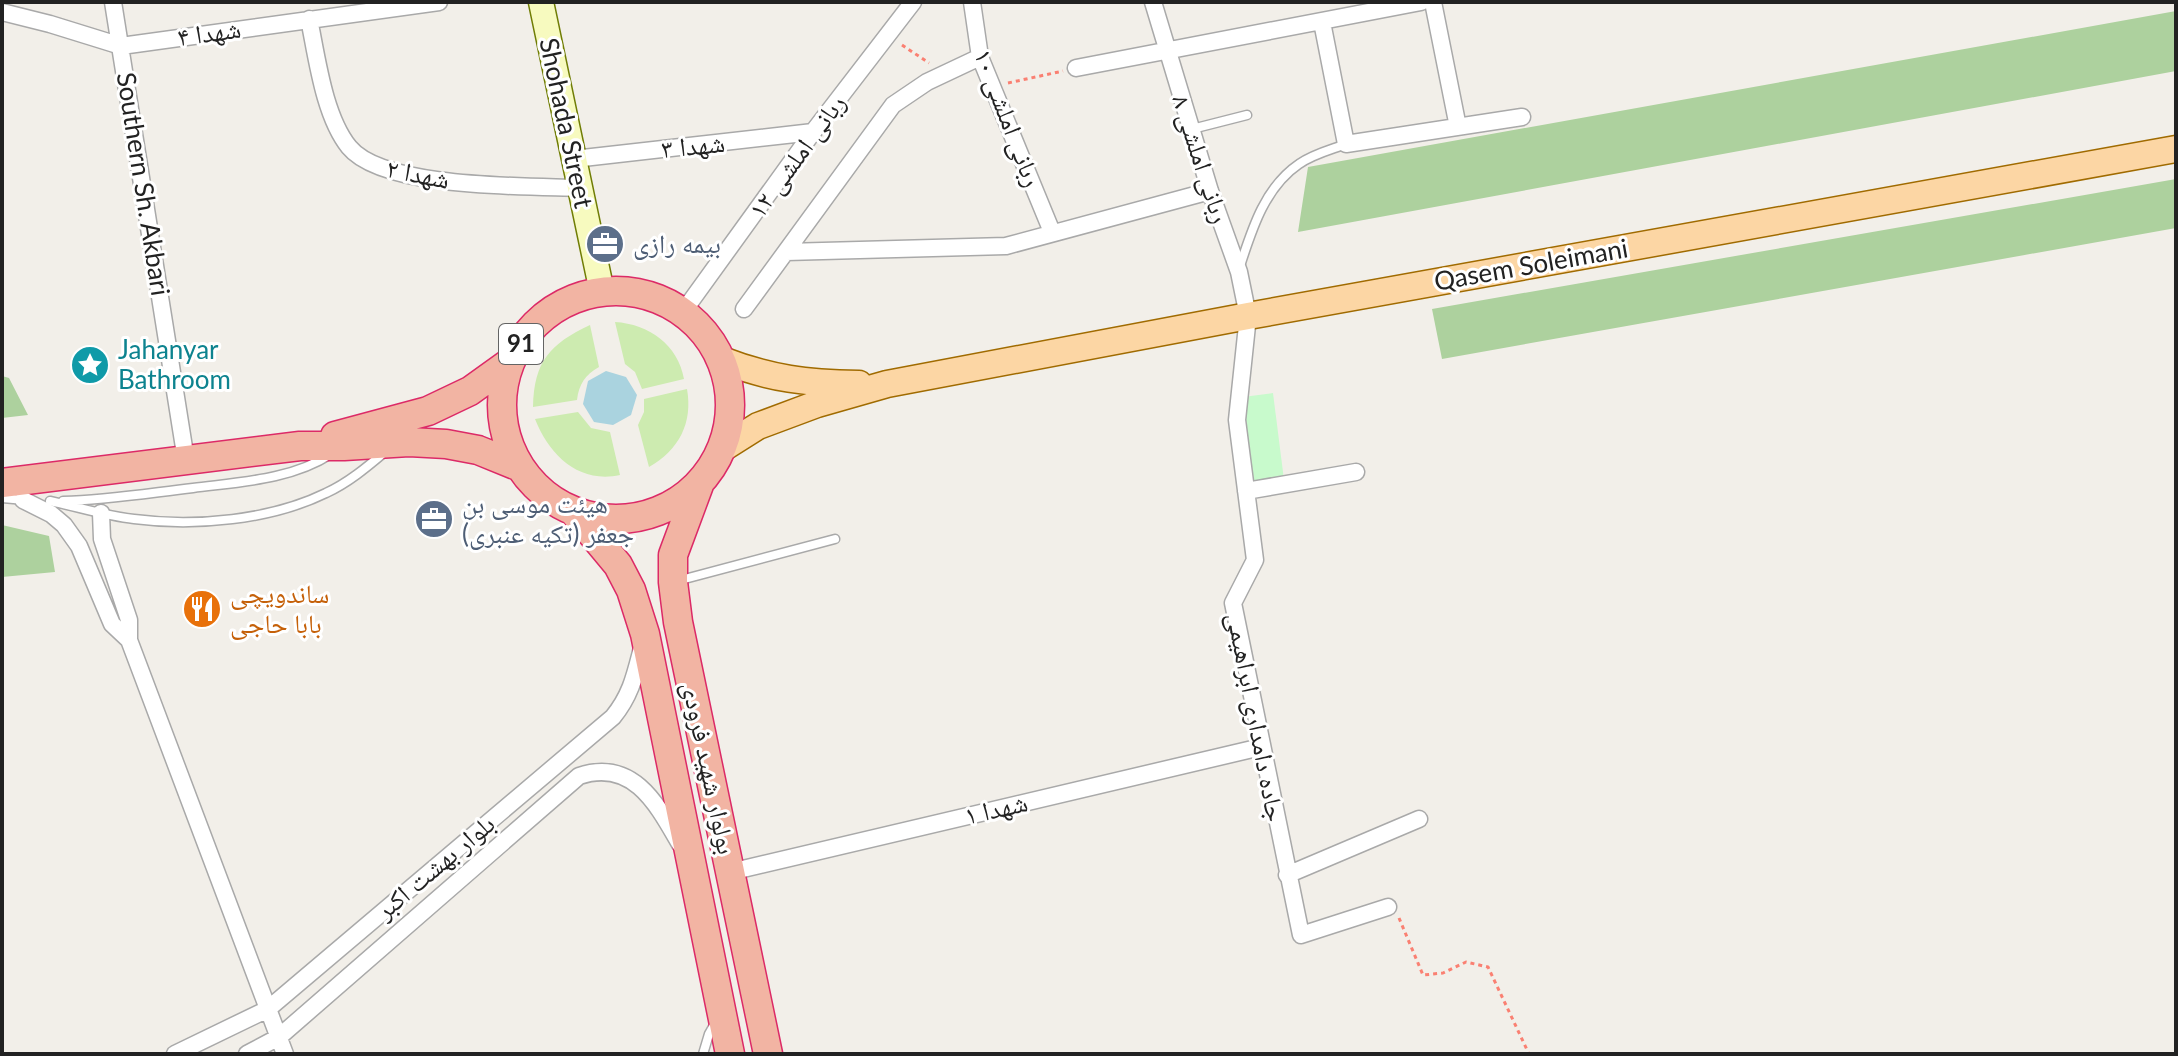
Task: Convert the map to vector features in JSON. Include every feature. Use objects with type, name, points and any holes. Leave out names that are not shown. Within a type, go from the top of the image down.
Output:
[{"type":"highway","name":"91","points":[[602,292],[630,292],[658,299],[683,312],[706,334],[722,360],[730,389],[731,419],[723,448],[713,467],[699,485],[673,505],[641,517],[607,519],[574,512],[544,494],[520,467],[508,443],[502,416],[502,389],[509,363],[525,336],[546,315],[572,300],[602,292]]},
{"type":"highway","name":"91","points":[[300,446],[428,411],[470,391],[509,363]]},
{"type":"highway","name":"91","points":[[12,491],[186,460],[300,446],[446,444],[478,450],[520,467]]},
{"type":"highway","name":"بولوار شهید فرودی","points":[[699,485],[673,555],[673,582],[678,622],[768,1054]]},
{"type":"highway","name":"بولوار شهید فرودی","points":[[574,512],[618,565],[631,590],[645,634],[730,1054]]},
{"type":"main road","name":"Shohada Street","points":[[541,2],[602,292]]},
{"type":"main road","name":"Qasem Soleimani","points":[[723,448],[758,426],[817,404],[887,384],[2176,149]]},
{"type":"main road","name":"Qasem Soleimani","points":[[722,360],[754,372],[812,383],[887,384]]},
{"type":"street","name":"Southern Sh. Akbari","points":[[113,2],[186,460]]},
{"type":"street","name":"شهدا ۴","points":[[121,46],[439,2]]},
{"type":"street","name":"ربانی املشی ۱۲","points":[[683,312],[813,132],[913,2]]},
{"type":"street","name":"ربانی املشی ۱۰","points":[[972,2],[980,57],[1052,232]]},
{"type":"street","name":"ربانی املشی ۸","points":[[1153,2],[1210,191],[1239,272],[1248,316]]},
{"type":"street","points":[[1076,68],[1421,2]]},
{"type":"street","points":[[1433,2],[1458,127]]},
{"type":"street","points":[[2,12],[121,46]]},
{"type":"street","name":"شهدا ۲","points":[[309,19],[322,84],[339,132],[351,150],[374,166],[423,178],[478,184],[580,188]]},
{"type":"street","points":[[1322,22],[1346,144],[1522,117]]},
{"type":"street","points":[[744,309],[893,105],[927,82],[980,57]]},
{"type":"street","name":"شهدا ۳","points":[[574,159],[813,132]]},
{"type":"street","points":[[786,252],[1006,246],[1210,191]]},
{"type":"street","name":"جاده دامداری ابراهیمی","points":[[1248,316],[1237,420],[1255,560],[1233,603],[1301,935],[1388,907]]},
{"type":"street","points":[[1246,491],[1356,472]]},
{"type":"street","points":[[12,491],[64,525],[79,546],[112,624],[129,640]]},
{"type":"street","points":[[101,513],[102,539],[129,620],[129,640],[285,1054]]},
{"type":"street","name":"بلوار بهشت اکبر","points":[[175,1054],[268,1009],[613,717],[631,689],[645,634]]},
{"type":"street","name":"شهدا ۱","points":[[730,872],[1261,747]]},
{"type":"street","name":"بلوار بهشت اکبر","points":[[250,1053],[279,1037],[579,776],[595,771],[612,772],[638,784],[657,804],[690,862]]},
{"type":"street","points":[[1287,875],[1419,819]]},
{"type":"lane","points":[[1191,129],[1247,115]]},
{"type":"lane","points":[[1239,272],[1255,223],[1275,186],[1299,163],[1346,144]]},
{"type":"lane","points":[[2,498],[12,491],[134,519],[172,522],[241,518],[299,505],[329,492],[358,474],[395,444]]},
{"type":"lane","points":[[50,501],[110,499],[264,478],[309,466],[344,446]]},
{"type":"lane","points":[[673,582],[835,539]]},
{"type":"lane","points":[[703,1054],[709,1034],[721,1013]]},
{"type":"path","points":[[888,35],[945,73]]},
{"type":"path","points":[[992,87],[1076,68]]},
{"type":"path","points":[[1388,907],[1400,919],[1423,975],[1443,973],[1466,962],[1488,967],[1529,1054]]},
{"type":"green space","points":[[2176,11],[2176,71],[1298,232],[1308,167]]},
{"type":"green space","points":[[2176,179],[2176,228],[1442,359],[1432,309]]},
{"type":"green space","points":[[615,322],[639,327],[660,338],[675,356],[684,379],[642,389],[635,372],[625,364]]},
{"type":"green space","points":[[590,325],[599,367],[584,380],[577,400],[533,407],[537,377],[547,356],[564,339]]},
{"type":"green space","points":[[2,376],[9,378],[28,415],[2,418]]},
{"type":"green space","points":[[687,389],[688,413],[682,434],[668,452],[649,467],[638,425],[644,412],[644,399]]},
{"type":"green space","points":[[1273,393],[1284,480],[1254,484],[1243,397]]},
{"type":"green space","points":[[578,412],[591,428],[610,432],[620,475],[591,475],[567,464],[548,444],[535,419]]},
{"type":"green space","points":[[2,525],[49,536],[55,572],[2,577]]},
{"type":"water","points":[[606,371],[626,377],[637,395],[631,415],[613,425],[594,422],[583,404],[588,381]]},
{"type":"place","name":"بیمه رازی","points":[[605,244]]},
{"type":"place","name":"Jahanyar Bathroom","points":[[90,365]]},
{"type":"place","name":"هيئت موسی بن جعفر (تکیه عنبری)","points":[[434,519]]},
{"type":"place","name":"ساندویچی بابا حاجی","points":[[202,609]]}]
